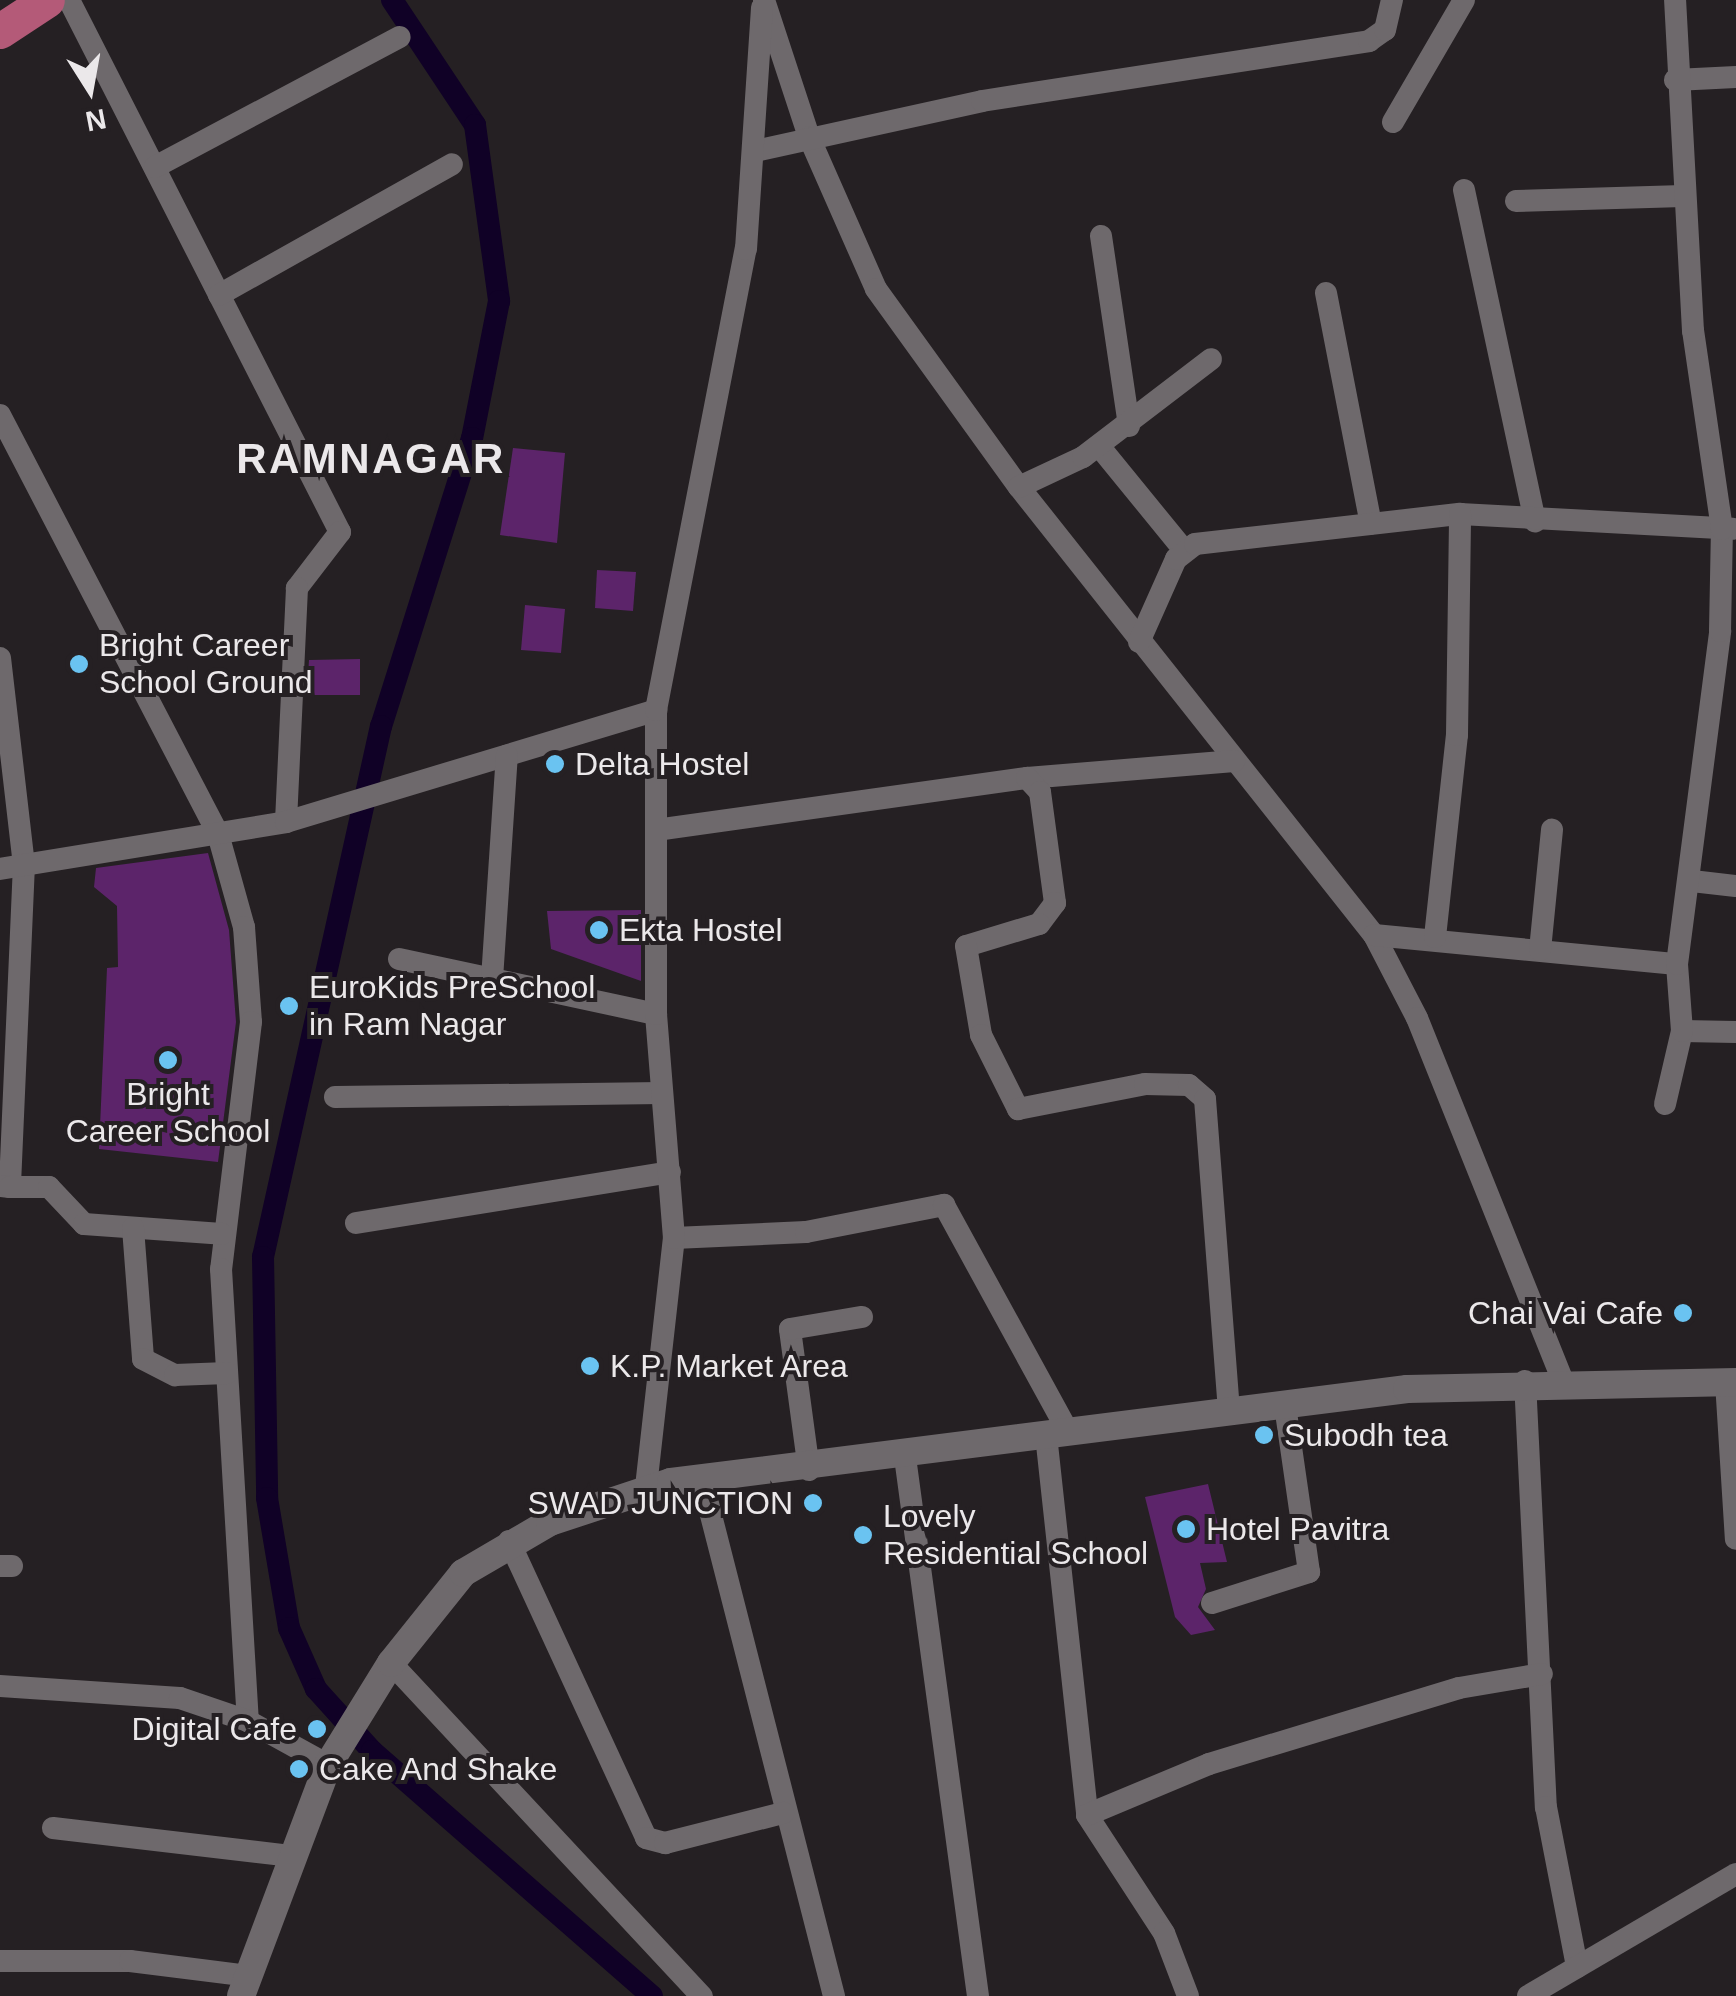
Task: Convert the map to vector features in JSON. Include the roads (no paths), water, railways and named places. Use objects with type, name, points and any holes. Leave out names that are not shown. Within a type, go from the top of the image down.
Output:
[{"type":"highway","points":[[0,31],[47,0]]},
{"type":"street","points":[[69,0],[340,532],[297,588],[286,822]]},
{"type":"street","points":[[764,0],[810,137],[876,289],[1019,486],[1139,642],[1374,936],[1417,1018],[1562,1381]]},
{"type":"street","points":[[646,1486],[674,1238],[656,1014],[656,710],[746,249],[764,0]]},
{"type":"street","points":[[755,150],[810,137],[1369,42],[1384,30],[1392,0]]},
{"type":"street","points":[[1393,122],[1464,0]]},
{"type":"street","points":[[1665,1104],[1682,1031],[1677,964],[1692,882],[1729,529],[1682,196],[1675,0]]},
{"type":"street","points":[[155,167],[400,37]]},
{"type":"street","points":[[1675,80],[1736,77]]},
{"type":"street","points":[[219,295],[452,164]]},
{"type":"street","points":[[1464,190],[1535,521]]},
{"type":"street","points":[[1516,200],[1682,196]]},
{"type":"street","points":[[1100,236],[1129,426]]},
{"type":"street","points":[[1326,293],[1371,524]]},
{"type":"street","points":[[1019,486],[1099,446],[1211,359]]},
{"type":"street","points":[[0,415],[218,834],[244,928],[251,1006],[222,1234],[248,1721]]},
{"type":"street","points":[[1099,446],[1183,549]]},
{"type":"street","points":[[1183,549],[1460,514],[1729,529]]},
{"type":"street","points":[[1435,937],[1456,735],[1460,514]]},
{"type":"street","points":[[1139,642],[1183,549]]},
{"type":"street","points":[[0,658],[24,864],[5,1186],[49,1187],[84,1224],[222,1234]]},
{"type":"street","points":[[0,870],[286,822],[376,799],[656,710]]},
{"type":"street","points":[[492,979],[508,756]]},
{"type":"street","points":[[656,830],[1027,778],[1234,761]]},
{"type":"street","points":[[1027,778],[1040,792],[1055,904],[1039,924],[966,946],[982,1034],[1018,1110],[1145,1084],[1189,1086],[1205,1099],[1229,1412]]},
{"type":"street","points":[[1540,950],[1552,830]]},
{"type":"street","points":[[1692,882],[1736,886]]},
{"type":"street","points":[[1374,936],[1435,937],[1677,964]]},
{"type":"street","points":[[399,959],[656,1014]]},
{"type":"street","points":[[1682,1031],[1736,1032]]},
{"type":"street","points":[[335,1097],[662,1094]]},
{"type":"street","points":[[356,1222],[670,1172]]},
{"type":"street","points":[[674,1238],[806,1232],[944,1206],[1058,1434],[1087,1815],[1164,1932],[1188,1996]]},
{"type":"street","points":[[133,1228],[143,1359],[175,1375],[228,1373]]},
{"type":"street","points":[[808,1470],[790,1329],[862,1317]]},
{"type":"street","points":[[1526,1381],[1546,1807],[1577,1967]]},
{"type":"street","points":[[0,1961],[130,1962],[245,1986],[328,1766],[433,1601],[509,1541],[646,1486],[808,1470],[1285,1405],[1526,1381],[1731,1382],[1736,1539]]},
{"type":"street","points":[[1212,1603],[1308,1572],[1285,1405]]},
{"type":"street","points":[[905,1456],[978,1996]]},
{"type":"street","points":[[702,1480],[783,1813],[834,1996]]},
{"type":"street","points":[[509,1541],[646,1838],[665,1843],[783,1813]]},
{"type":"street","points":[[391,1664],[702,1996]]},
{"type":"street","points":[[1087,1815],[1227,1758],[1459,1688],[1542,1674]]},
{"type":"street","points":[[0,1686],[180,1698],[248,1721],[328,1766]]},
{"type":"street","points":[[53,1828],[292,1856]]},
{"type":"street","points":[[1528,1996],[1736,1874]]},
{"type":"waterway","points":[[392,0],[475,125],[499,301],[472,438],[381,726],[263,1257],[267,1498],[289,1628],[316,1689],[372,1751],[652,1996]]},
{"type":"place","name":"Bright Career School Ground","points":[[79,664]]},
{"type":"place","name":"Delta Hostel","points":[[555,764]]},
{"type":"place","name":"Ekta Hostel","points":[[599,930]]},
{"type":"place","name":"EuroKids PreSchool in Ram Nagar","points":[[289,1006]]},
{"type":"place","name":"Bright Career School","points":[[168,1060]]},
{"type":"place","name":"Chai Vai Cafe","points":[[1683,1313]]},
{"type":"place","name":"K.P. Market Area","points":[[590,1366]]},
{"type":"place","name":"Subodh tea","points":[[1264,1435]]},
{"type":"place","name":"SWAD JUNCTION","points":[[813,1503]]},
{"type":"place","name":"Hotel Pavitra","points":[[1186,1529]]},
{"type":"place","name":"Lovely Residential School","points":[[863,1535]]},
{"type":"place","name":"Digital Cafe","points":[[317,1729]]},
{"type":"place","name":"Cake And Shake","points":[[299,1769]]},
{"type":"district","name":"RAMNAGAR","points":[[371,459]]}]
